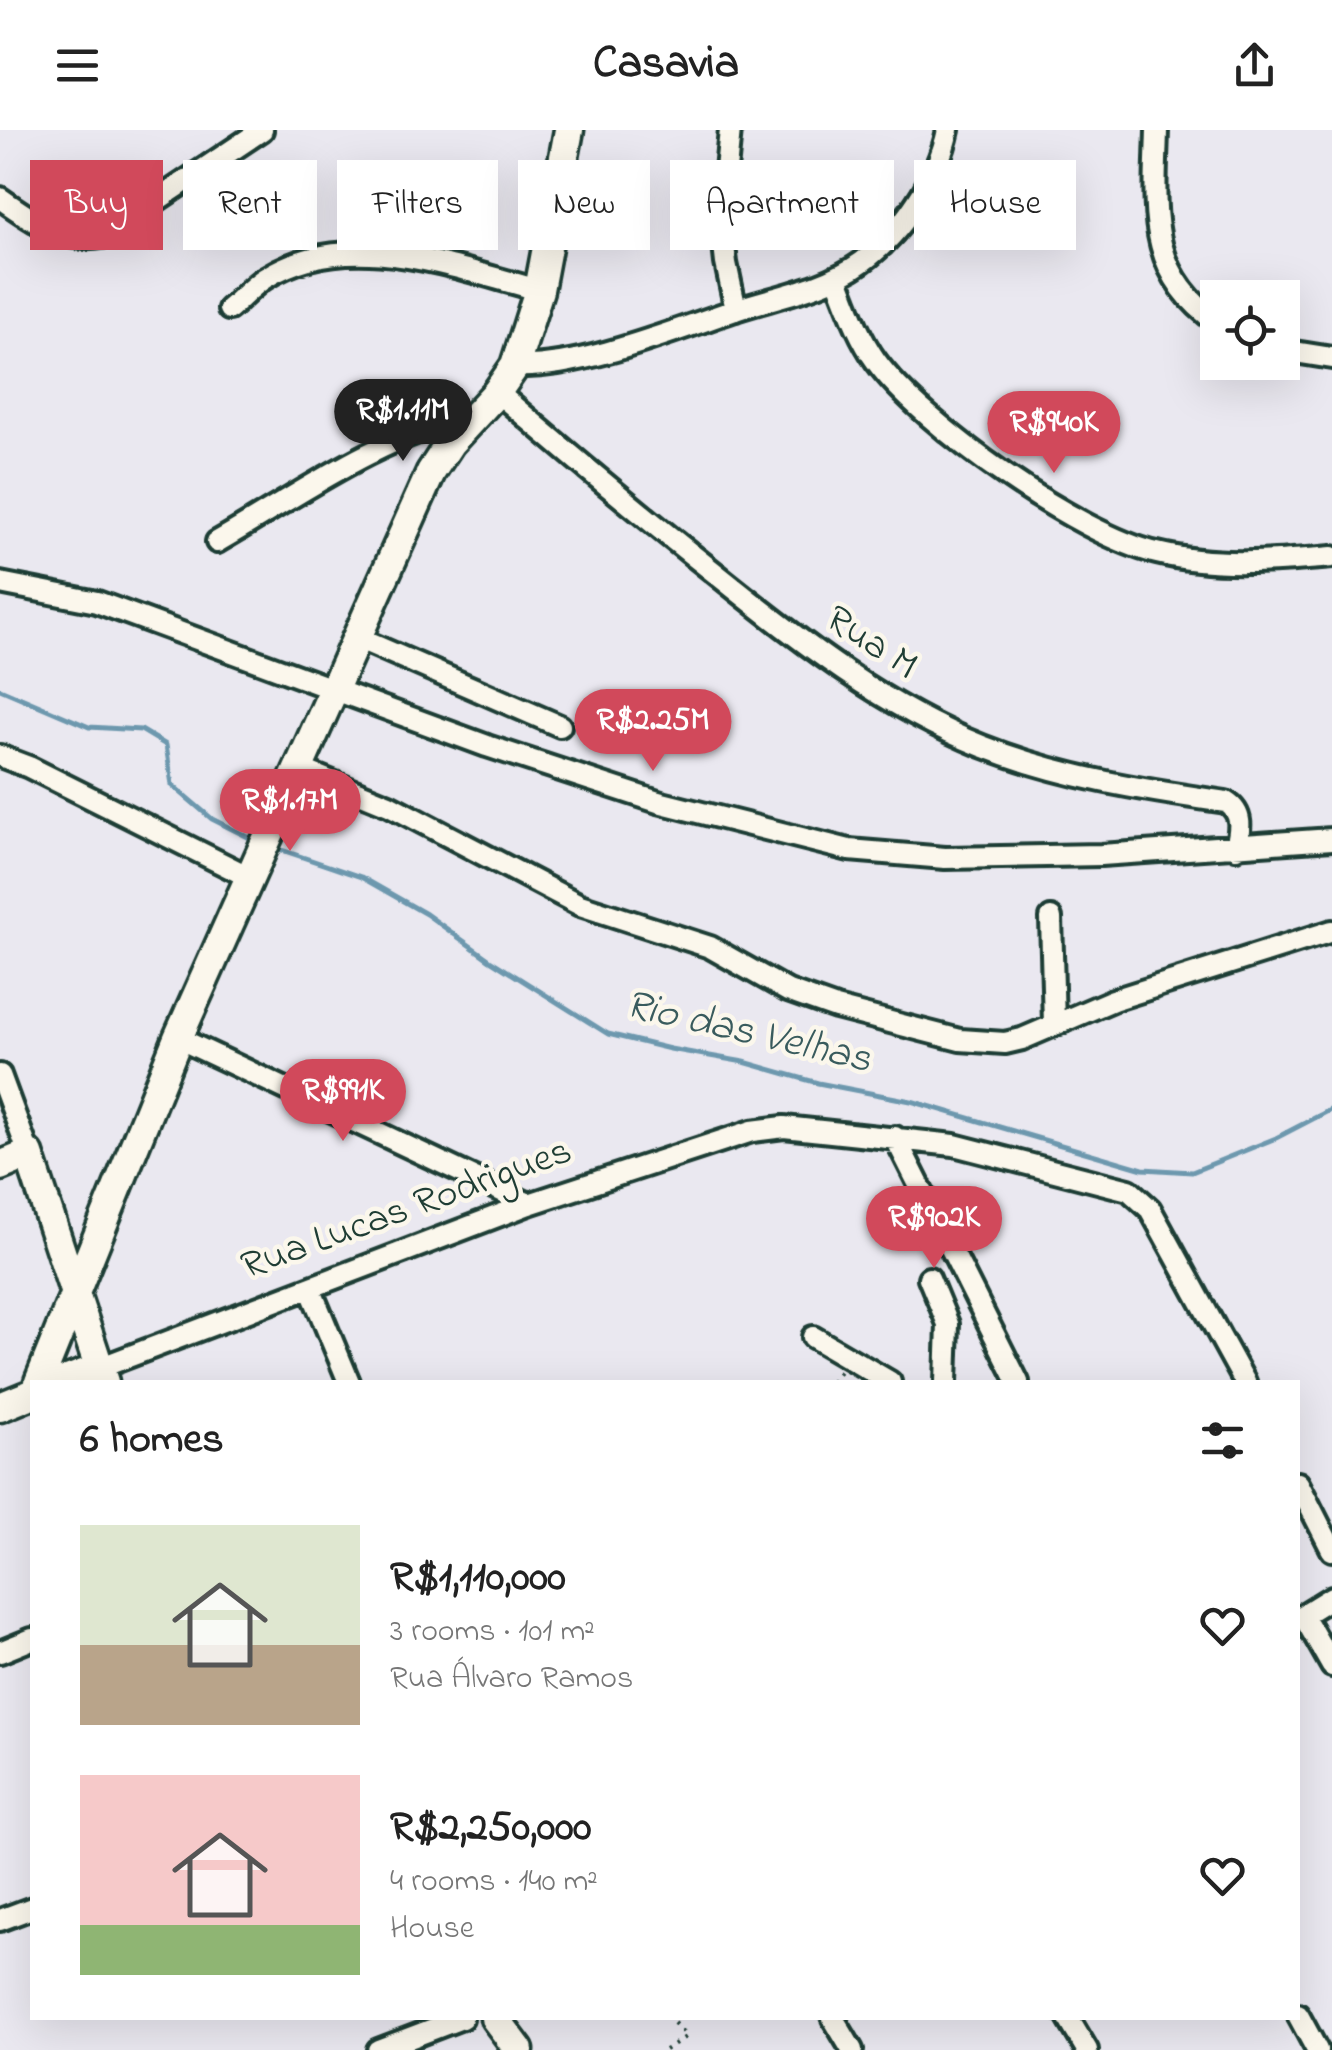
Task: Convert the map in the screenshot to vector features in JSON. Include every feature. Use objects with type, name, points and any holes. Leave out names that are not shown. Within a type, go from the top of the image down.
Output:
[{"type":"street","points":[[0,198],[42,226],[72,239],[102,237],[262,130]]},
{"type":"street","points":[[40,1380],[178,1038],[432,472],[472,416],[515,366],[538,290],[569,130]]},
{"type":"street","points":[[730,130],[721,219],[736,310]]},
{"type":"street","points":[[515,366],[560,364],[838,278],[866,260],[896,231],[928,182],[948,130]]},
{"type":"street","points":[[1157,130],[1155,207],[1160,248],[1174,279],[1200,310]]},
{"type":"street","points":[[229,309],[266,278],[305,261],[354,252],[391,253],[538,290]]},
{"type":"street","points":[[838,278],[856,325],[876,361],[910,399],[987,461],[1074,519],[1121,542],[1158,554],[1214,561],[1332,557]]},
{"type":"street","points":[[1300,352],[1332,356]]},
{"type":"street","name":"Rua M","points":[[496,392],[756,606],[862,684],[982,746],[1117,786],[1226,802],[1239,816],[1236,848]]},
{"type":"street","points":[[217,542],[342,468],[435,424],[472,416]]},
{"type":"street","points":[[0,583],[97,602],[487,746],[658,802],[849,850],[945,858],[1236,848],[1332,839]]},
{"type":"street","points":[[355,638],[560,726]]},
{"type":"street","points":[[0,756],[251,872]]},
{"type":"street","points":[[298,768],[389,804],[580,905],[710,947],[788,991],[836,1008],[960,1040],[989,1043],[1022,1039],[1112,1000],[1332,931]]},
{"type":"street","points":[[1052,918],[1054,1024]]},
{"type":"street","points":[[178,1038],[529,1204]]},
{"type":"street","points":[[0,1075],[101,1375]]},
{"type":"street","name":"Rua Lucas Rodrigues","points":[[73,1380],[101,1375],[310,1288],[529,1204],[705,1144],[784,1127],[954,1145],[1116,1185],[1141,1198],[1245,1380]]},
{"type":"street","points":[[895,1138],[1017,1380]]},
{"type":"street","points":[[0,1166],[29,1154]]},
{"type":"street","points":[[929,1278],[948,1324],[946,1380]]},
{"type":"street","points":[[310,1288],[348,1380]]},
{"type":"street","points":[[813,1337],[887,1380]]},
{"type":"street","points":[[0,1406],[30,1395]]},
{"type":"street","points":[[1300,1487],[1332,1550]]},
{"type":"street","points":[[1332,1597],[1300,1616],[1332,1666]]},
{"type":"street","points":[[0,1652],[30,1640]]},
{"type":"street","points":[[0,1920],[30,1909]]},
{"type":"street","points":[[1300,2019],[1317,2050]]},
{"type":"street","points":[[378,2050],[457,2020]]},
{"type":"street","points":[[496,2020],[518,2050]]},
{"type":"street","points":[[834,2020],[852,2050]]},
{"type":"street","points":[[1069,2020],[1088,2050]]},
{"type":"path","points":[[665,2050],[687,2036],[672,2020]]},
{"type":"waterway","name":"Rio das Velhas","points":[[0,689],[89,727],[141,730],[166,745],[172,785],[212,819],[258,842]]},
{"type":"waterway","name":"Rio das Velhas","points":[[273,847],[361,877],[426,914],[490,960],[608,1034],[911,1101],[1143,1169],[1192,1172],[1276,1138],[1332,1109]]}]
